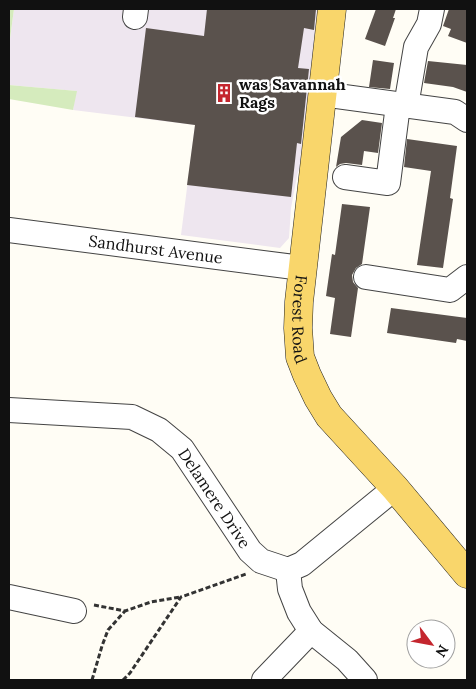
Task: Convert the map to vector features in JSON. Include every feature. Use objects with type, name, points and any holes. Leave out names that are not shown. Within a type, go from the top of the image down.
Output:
[{"type":"main road","name":"Forest Road","points":[[332,9],[298,302],[300,357],[307,376],[329,416],[395,488],[467,574]]},
{"type":"street","points":[[345,177],[388,182],[402,105],[416,47],[429,24],[432,9]]},
{"type":"street","points":[[322,94],[454,112],[467,120]]},
{"type":"street","name":"Sandhurst Avenue","points":[[9,230],[302,268]]},
{"type":"street","points":[[366,277],[450,290],[467,277]]},
{"type":"street","name":"Delamere Drive","points":[[9,410],[132,417],[159,430],[182,449],[250,551],[261,561],[288,570]]},
{"type":"street","points":[[365,680],[347,660],[311,630],[299,612],[290,590],[288,570],[302,564],[395,488]]},
{"type":"street","points":[[9,596],[74,611]]},
{"type":"street","points":[[264,680],[311,630]]},
{"type":"path","points":[[74,611],[88,604],[124,611],[151,602],[181,597],[249,574],[261,561]]},
{"type":"path","points":[[123,680],[130,673],[181,597]]},
{"type":"path","points":[[92,680],[108,630],[124,611]]},
{"type":"shaded area","points":[[14,9],[322,9],[306,144],[291,208],[289,238],[280,248],[181,235],[195,125],[73,110],[76,91],[9,85],[9,46]]},
{"type":"green space","points":[[9,9],[14,9],[9,46]]},
{"type":"green space","points":[[9,85],[77,91],[73,110],[9,99]]},
{"type":"building","name":"was Savannah Rags","points":[[207,9],[316,9],[314,30],[304,28],[298,68],[309,69],[301,144],[297,143],[291,197],[187,185],[195,125],[135,117],[146,28],[204,36]]},
{"type":"building","points":[[376,9],[396,9],[393,18],[395,18],[385,46],[365,39]]},
{"type":"building","points":[[449,9],[467,9],[467,43],[448,36],[451,29],[443,26]]},
{"type":"building","points":[[373,60],[394,63],[390,89],[369,87]]},
{"type":"building","points":[[428,61],[467,65],[467,92],[453,87],[424,83]]},
{"type":"building","points":[[362,120],[382,123],[378,153],[364,151],[362,165],[346,163],[336,167],[341,137]]},
{"type":"building","points":[[407,139],[457,146],[450,198],[453,199],[443,268],[417,265],[431,171],[404,167]]},
{"type":"building","points":[[342,204],[370,207],[362,264],[356,268],[352,275],[353,282],[358,288],[351,337],[330,334],[335,298],[326,296],[332,254],[335,255]]},
{"type":"building","points":[[391,308],[467,318],[467,341],[457,339],[456,343],[387,333]]},
{"type":"place","name":"was Savannah Rags","points":[[224,93]]}]
